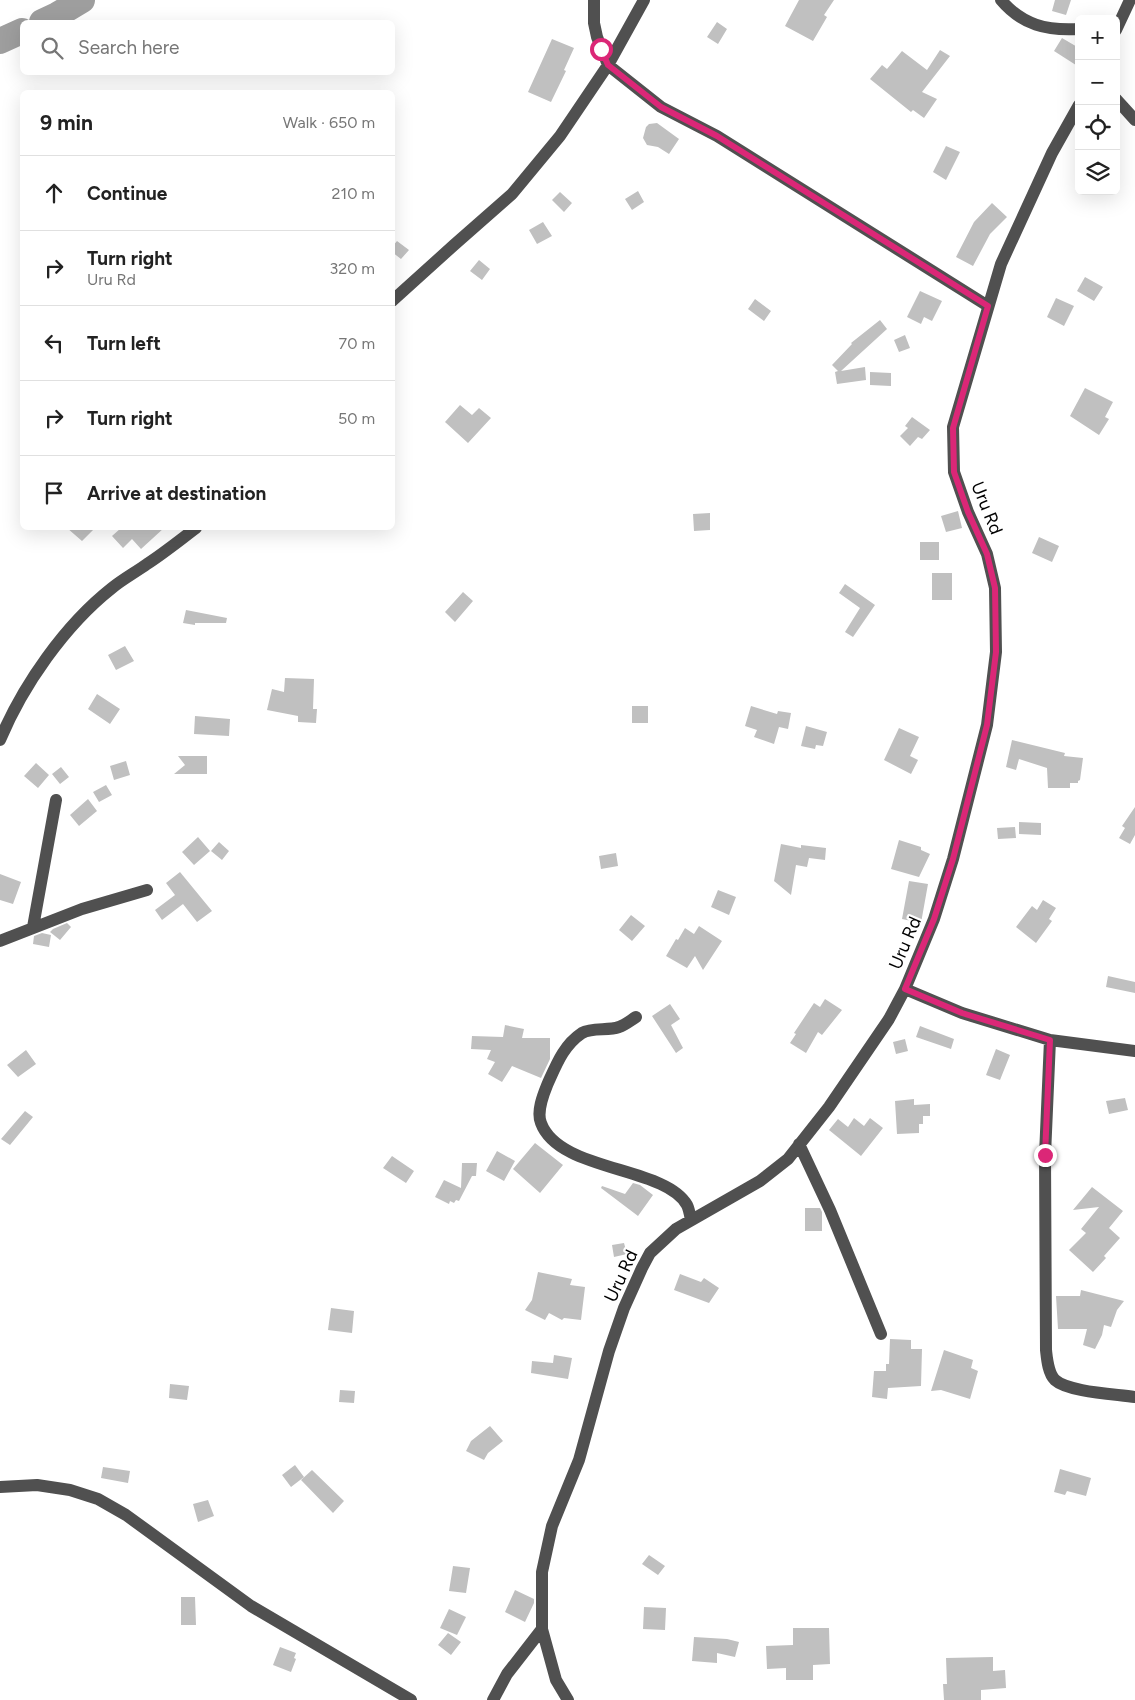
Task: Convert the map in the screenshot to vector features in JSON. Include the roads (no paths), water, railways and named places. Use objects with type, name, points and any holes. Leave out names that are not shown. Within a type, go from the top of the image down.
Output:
[{"type":"street","points":[[594,0],[594,23],[597,37],[608,65],[661,107],[717,136],[988,306]]},
{"type":"street","points":[[395,299],[512,194],[560,136],[608,65],[644,0]]},
{"type":"street","points":[[1001,0],[1010,12],[1027,23],[1052,28],[1075,29]]},
{"type":"street","points":[[1120,21],[1130,0]]},
{"type":"street","points":[[1120,103],[1135,120]]},
{"type":"street","name":"Uru Rd","points":[[568,1700],[556,1680],[542,1629],[542,1572],[552,1526],[579,1460],[609,1351],[624,1308],[650,1253],[676,1229],[760,1180],[788,1159],[829,1107],[889,1019],[905,989],[934,919],[958,841],[987,725],[996,652],[995,588],[987,554],[968,512],[954,472],[953,428],[1001,264],[1052,153],[1075,112]]},
{"type":"street","points":[[0,740],[8,721],[37,673],[57,644],[83,614],[112,588],[193,530]]},
{"type":"street","points":[[33,927],[56,800]]},
{"type":"street","points":[[0,940],[82,909],[147,890]]},
{"type":"street","points":[[905,989],[962,1013],[1050,1040],[1135,1050]]},
{"type":"street","points":[[636,1018],[619,1027],[585,1031],[573,1040],[560,1056],[544,1093],[540,1110],[540,1122],[549,1136],[570,1151],[598,1164],[653,1181],[672,1190],[688,1206],[691,1220]]},
{"type":"street","points":[[1050,1040],[1045,1155],[1046,1350],[1049,1367],[1053,1379],[1066,1387],[1135,1397]]},
{"type":"street","points":[[799,1144],[830,1210],[881,1334]]},
{"type":"street","points":[[0,1487],[37,1485],[70,1490],[98,1499],[126,1515],[251,1606],[410,1700]]},
{"type":"street","points":[[493,1700],[507,1674],[542,1629]]},
{"type":"waterway","points":[[46,20],[82,0]]},
{"type":"waterway","points":[[0,41],[20,32]]}]
